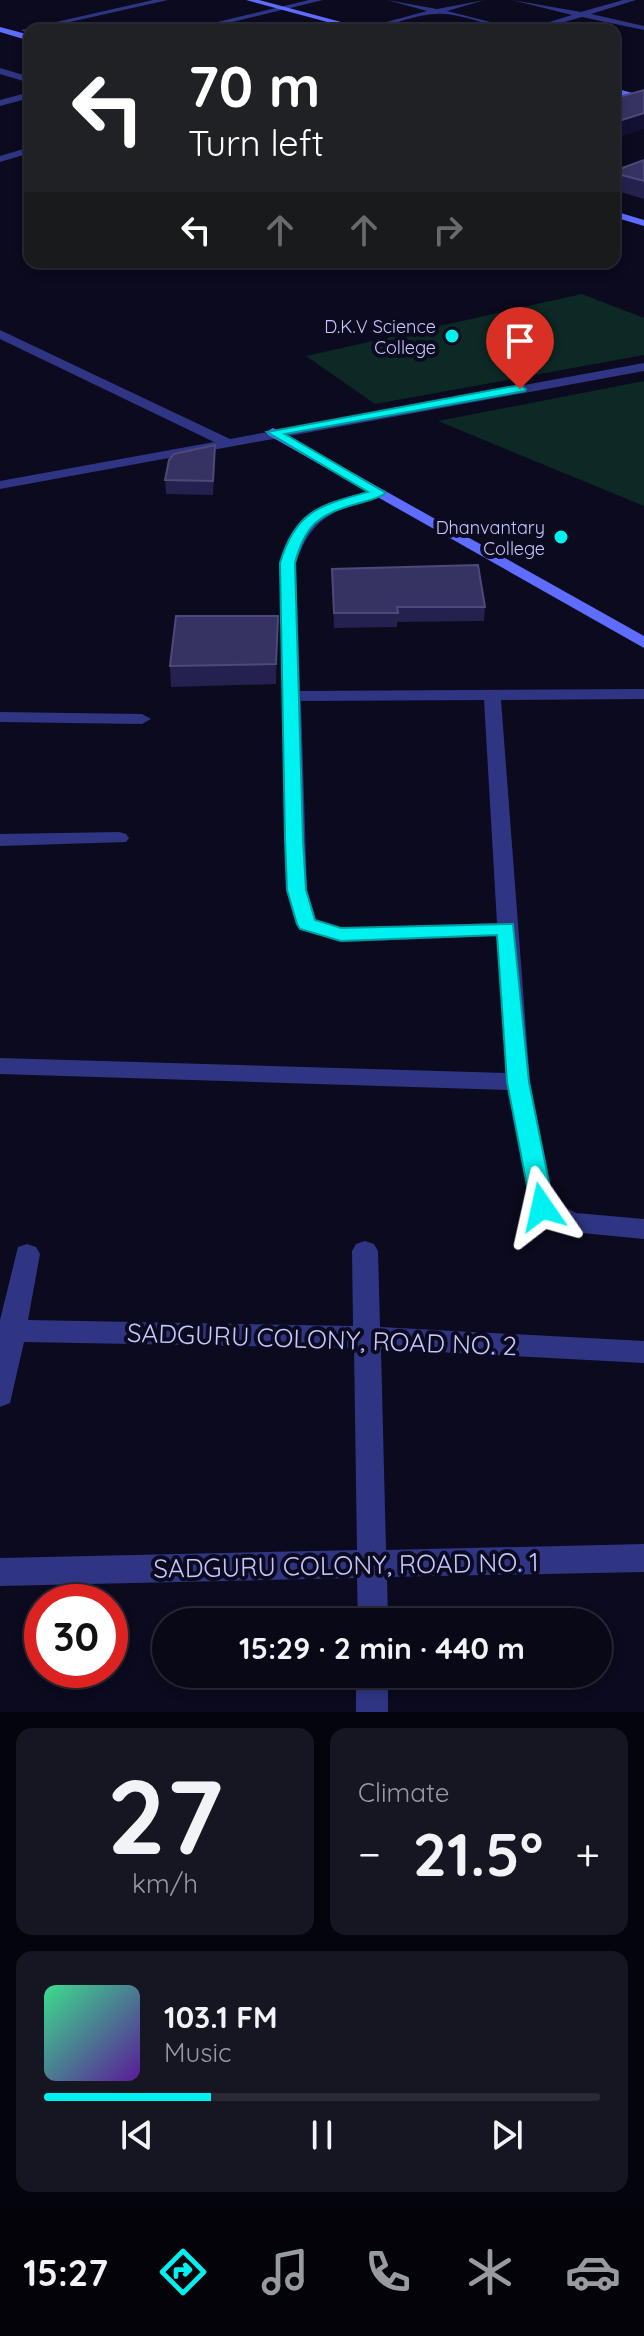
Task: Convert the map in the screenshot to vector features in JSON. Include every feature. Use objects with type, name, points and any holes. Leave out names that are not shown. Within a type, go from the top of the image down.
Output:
[{"type":"street","points":[[68,24],[164,0]]},
{"type":"street","points":[[250,0],[342,24]]},
{"type":"street","points":[[214,24],[319,0]]},
{"type":"street","points":[[391,0],[492,24]]},
{"type":"street","points":[[387,24],[481,0]]},
{"type":"street","points":[[516,0],[644,28]]},
{"type":"street","points":[[549,24],[632,0]]},
{"type":"street","points":[[0,23],[24,32]]},
{"type":"street","points":[[0,29],[24,33]]},
{"type":"street","points":[[0,71],[24,78]]},
{"type":"street","points":[[620,93],[644,99]]},
{"type":"street","points":[[0,103],[24,97]]},
{"type":"street","points":[[629,104],[644,99]]},
{"type":"street","points":[[0,159],[24,152]]},
{"type":"street","points":[[620,207],[644,213]]},
{"type":"street","points":[[620,216],[644,223]]},
{"type":"street","points":[[0,334],[226,442]]},
{"type":"street","points":[[0,347],[32,348]]},
{"type":"street","points":[[0,485],[273,432],[644,367]]},
{"type":"street","points":[[273,432],[644,643]]},
{"type":"street","points":[[0,470],[34,478]]},
{"type":"street","points":[[380,493],[335,505],[309,519],[294,538],[288,563],[291,790],[297,890],[307,924],[341,935],[507,929]]},
{"type":"street","points":[[492,694],[518,1082],[542,1207],[572,1222],[644,1229]]},
{"type":"street","points":[[292,696],[644,694]]},
{"type":"street","points":[[0,717],[142,719]]},
{"type":"street","points":[[0,840],[119,838]]},
{"type":"street","points":[[0,1066],[209,1075],[518,1082]]},
{"type":"street","points":[[365,1251],[373,1608]]},
{"type":"street","points":[[0,1395],[6,1331],[27,1254]]},
{"type":"street","name":"SADGURU COLONY, ROAD NO. 2","points":[[6,1331],[367,1337],[644,1352]]},
{"type":"street","name":"SADGURU COLONY, ROAD NO. 1","points":[[0,1572],[644,1558]]},
{"type":"street","points":[[372,1688],[372,1712]]},
{"type":"green space","points":[[582,294],[644,318],[644,355],[375,404],[306,356]]},
{"type":"green space","points":[[644,381],[644,506],[438,421]]},
{"type":"building","points":[[644,90],[644,113],[620,121],[620,97]]},
{"type":"building","points":[[644,160],[644,181],[620,175],[620,169]]},
{"type":"building","points":[[215,445],[213,481],[165,480],[169,460],[174,454]]},
{"type":"building","points":[[478,565],[485,607],[397,607],[398,613],[334,613],[332,569]]},
{"type":"building","points":[[176,616],[278,616],[276,664],[170,666]]},
{"type":"place","name":"D.K.V Science College","points":[[452,336]]},
{"type":"place","name":"Dhanvantary College","points":[[561,537]]},
{"type":"route","points":[[520,389],[273,432],[380,493],[335,505],[309,519],[294,538],[288,563],[293,714],[291,790],[297,890],[307,924],[341,935],[507,929],[518,1082],[542,1207]]}]
